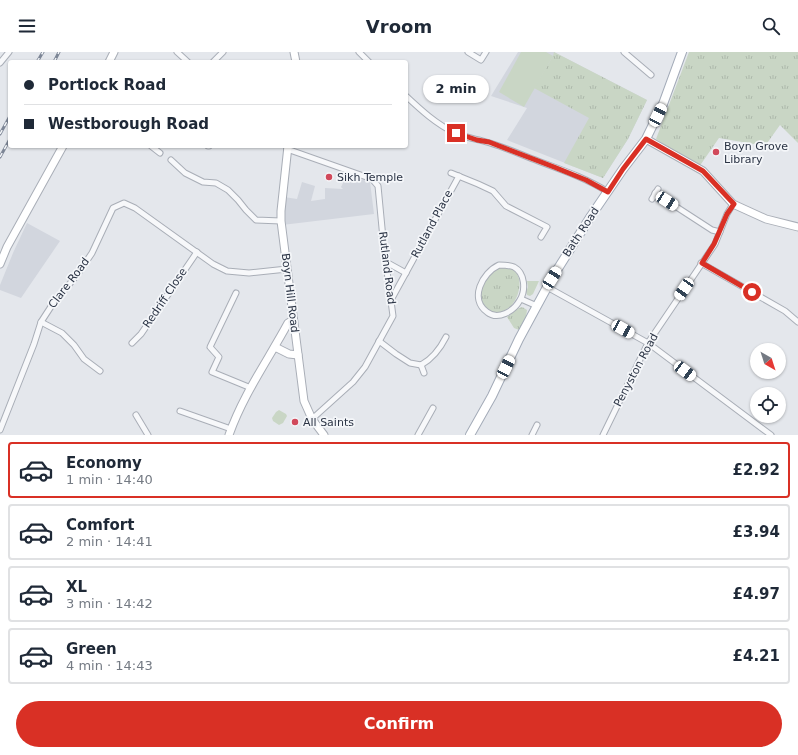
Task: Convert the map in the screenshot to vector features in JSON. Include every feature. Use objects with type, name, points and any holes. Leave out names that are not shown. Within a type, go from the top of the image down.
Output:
[{"type":"main road","name":"Bath Road","points":[[470,435],[492,396],[519,339],[547,287],[572,245],[623,169],[646,139],[663,104],[682,52]]},
{"type":"street","points":[[0,63],[9,52]]},
{"type":"street","points":[[177,52],[186,60]]},
{"type":"street","points":[[216,60],[224,52]]},
{"type":"street","points":[[359,52],[368,60]]},
{"type":"street","points":[[468,52],[481,60],[486,52]]},
{"type":"street","points":[[624,52],[651,75]]},
{"type":"street","points":[[408,98],[442,126],[456,133],[477,140],[489,142],[554,167],[586,180],[608,192]]},
{"type":"street","points":[[646,139],[703,171],[734,204],[766,218],[798,227]]},
{"type":"street","points":[[0,264],[7,247],[62,148]]},
{"type":"street","points":[[154,148],[160,153]]},
{"type":"street","name":"Boyn Hill Road","points":[[287,148],[281,221],[293,320],[304,401],[312,419],[324,435]]},
{"type":"street","name":"Rutland Road","points":[[290,148],[372,179],[378,186],[384,249],[393,316],[365,366],[353,382],[312,419]]},
{"type":"street","points":[[171,160],[185,172],[202,182],[216,183],[228,190],[256,220],[281,221]]},
{"type":"street","points":[[452,173],[493,191],[506,206],[547,227],[541,237]]},
{"type":"street","name":"Rutland Place","points":[[391,300],[459,176]]},
{"type":"street","points":[[652,199],[657,191],[712,230],[720,232]]},
{"type":"street","name":"Clare Road","points":[[0,430],[34,344],[41,322],[52,305],[77,275],[92,253],[112,208],[124,203],[135,208],[213,264],[227,271],[249,273],[287,269]]},
{"type":"street","name":"Penyston Road","points":[[603,435],[648,343],[714,244],[727,214],[734,204]]},
{"type":"street","name":"Redriff Close","points":[[132,343],[141,334],[197,252]]},
{"type":"street","points":[[386,262],[406,273]]},
{"type":"street","points":[[702,263],[785,311],[798,322]]},
{"type":"street","points":[[499,265],[513,267],[518,270],[521,276],[523,286],[521,299],[517,305],[504,314],[499,316],[489,314],[485,312],[479,302],[478,297],[480,285],[492,268],[499,265]]},
{"type":"street","points":[[547,287],[648,343],[771,435]]},
{"type":"street","points":[[236,293],[210,348],[219,357],[212,372],[251,388]]},
{"type":"street","points":[[521,299],[537,306]]},
{"type":"street","points":[[180,411],[230,432],[251,388],[288,323],[293,320]]},
{"type":"street","points":[[41,322],[62,333],[74,345],[84,359],[100,371]]},
{"type":"street","points":[[380,341],[410,363],[421,365],[429,361],[441,347],[446,337]]},
{"type":"street","points":[[275,348],[290,354],[298,355]]},
{"type":"street","points":[[421,365],[424,373]]},
{"type":"street","points":[[418,435],[434,408]]},
{"type":"street","points":[[136,415],[148,435]]},
{"type":"street","points":[[532,435],[537,425]]},
{"type":"shaded area","points":[[518,52],[554,52],[647,100],[628,139],[603,178],[507,140],[527,108],[491,96]]},
{"type":"shaded area","points":[[347,175],[370,182],[374,214],[282,225],[284,197],[297,199],[302,182],[315,186],[311,201],[325,199],[325,188],[343,189],[341,187]]},
{"type":"shaded area","points":[[27,223],[60,241],[21,298],[0,290],[0,285]]},
{"type":"green space","points":[[521,52],[546,52],[553,56],[524,107],[499,92]]},
{"type":"green space","points":[[554,52],[647,100],[628,139],[603,178],[564,163],[589,118],[534,88]]},
{"type":"green space","points":[[689,52],[798,52],[798,143],[780,125],[765,146],[719,138],[699,167],[656,139]]},
{"type":"green space","points":[[508,267],[515,271],[519,278],[518,294],[509,308],[501,312],[493,312],[483,305],[481,293],[489,274],[494,270]]},
{"type":"green space","points":[[527,281],[539,281],[533,294],[530,296],[527,295],[526,292],[528,287]]},
{"type":"green space","points":[[522,307],[527,310],[526,317],[519,330],[514,328],[507,317]]},
{"type":"green space","points":[[279,410],[287,416],[283,423],[279,425],[273,421],[272,418]]},
{"type":"railway","points":[[38,60],[43,52]]},
{"type":"railway","points":[[55,60],[59,52]]},
{"type":"railway","points":[[0,134],[8,120]]},
{"type":"railway","points":[[0,157],[8,143]]},
{"type":"place","name":"Boyn Grove Library","points":[[716,152]]},
{"type":"place","name":"Sikh Temple","points":[[329,177]]},
{"type":"place","name":"All Saints","points":[[295,422]]},
{"type":"route","points":[[456,133],[468,138],[489,142],[508,149],[586,180],[608,192],[623,169],[646,139],[703,171],[728,200],[734,204],[727,214],[714,244],[702,263],[752,292]]}]
